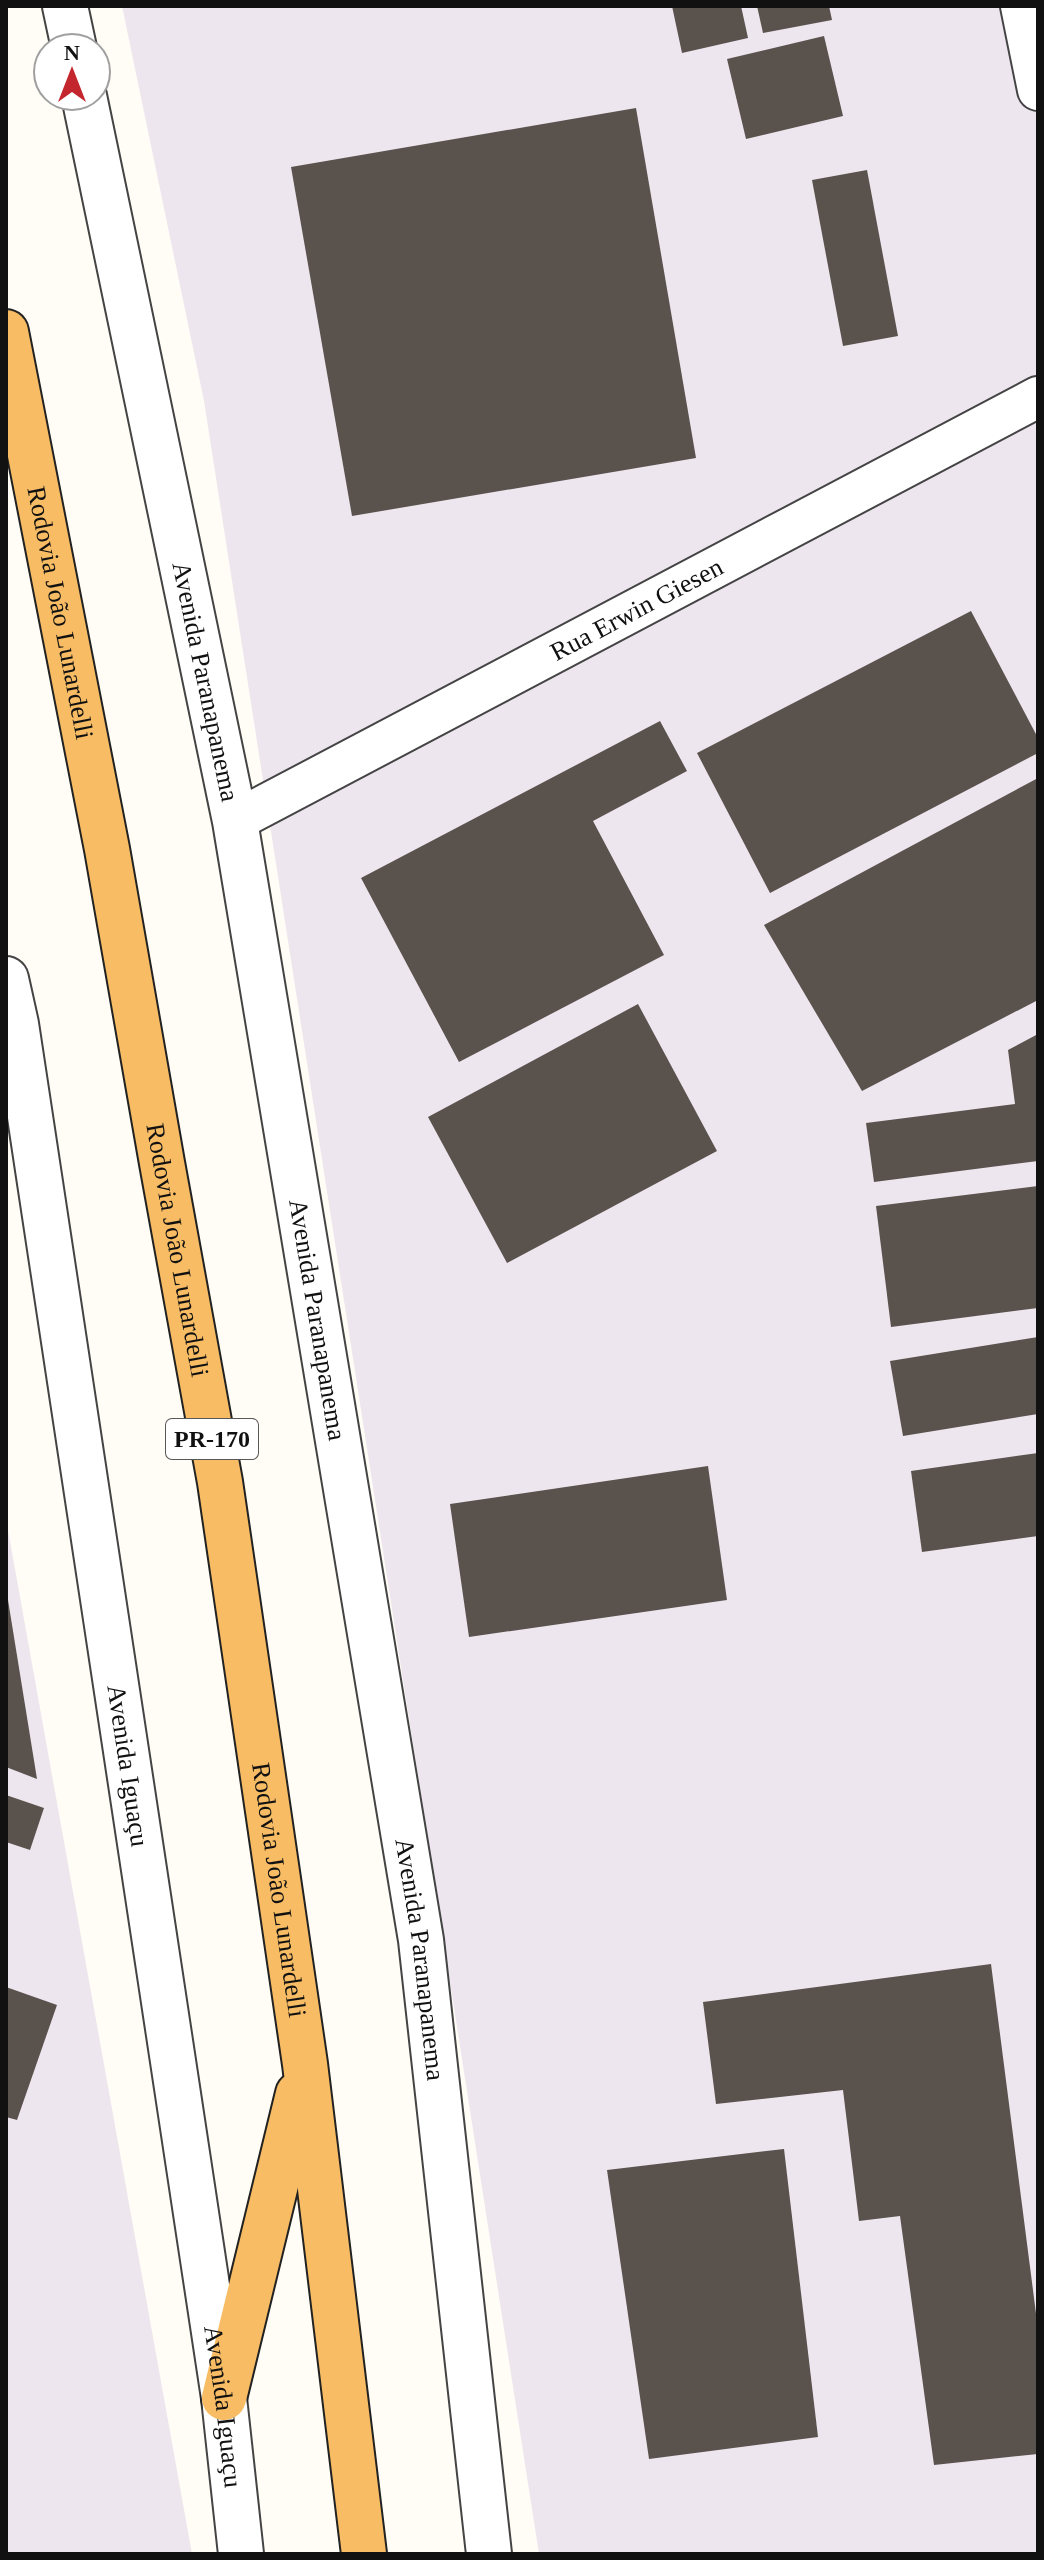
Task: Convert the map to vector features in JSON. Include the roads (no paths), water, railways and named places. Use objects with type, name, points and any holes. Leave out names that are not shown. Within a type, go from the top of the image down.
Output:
[{"type":"highway","name":"Rodovia João Lunardelli","points":[[6,332],[107,849],[220,1482],[305,2064],[364,2554]]},
{"type":"highway","points":[[224,2398],[305,2064]]},
{"type":"street","points":[[65,6],[71,32]]},
{"type":"street","points":[[1021,6],[1038,90]]},
{"type":"street","name":"Avenida Paranapanema","points":[[87,112],[235,821],[421,1940],[489,2554]]},
{"type":"street","name":"Rua Erwin Giesen","points":[[235,821],[1038,397]]},
{"type":"street","name":"Avenida Iguaçu","points":[[6,979],[16,1024],[224,2398],[241,2554]]}]
